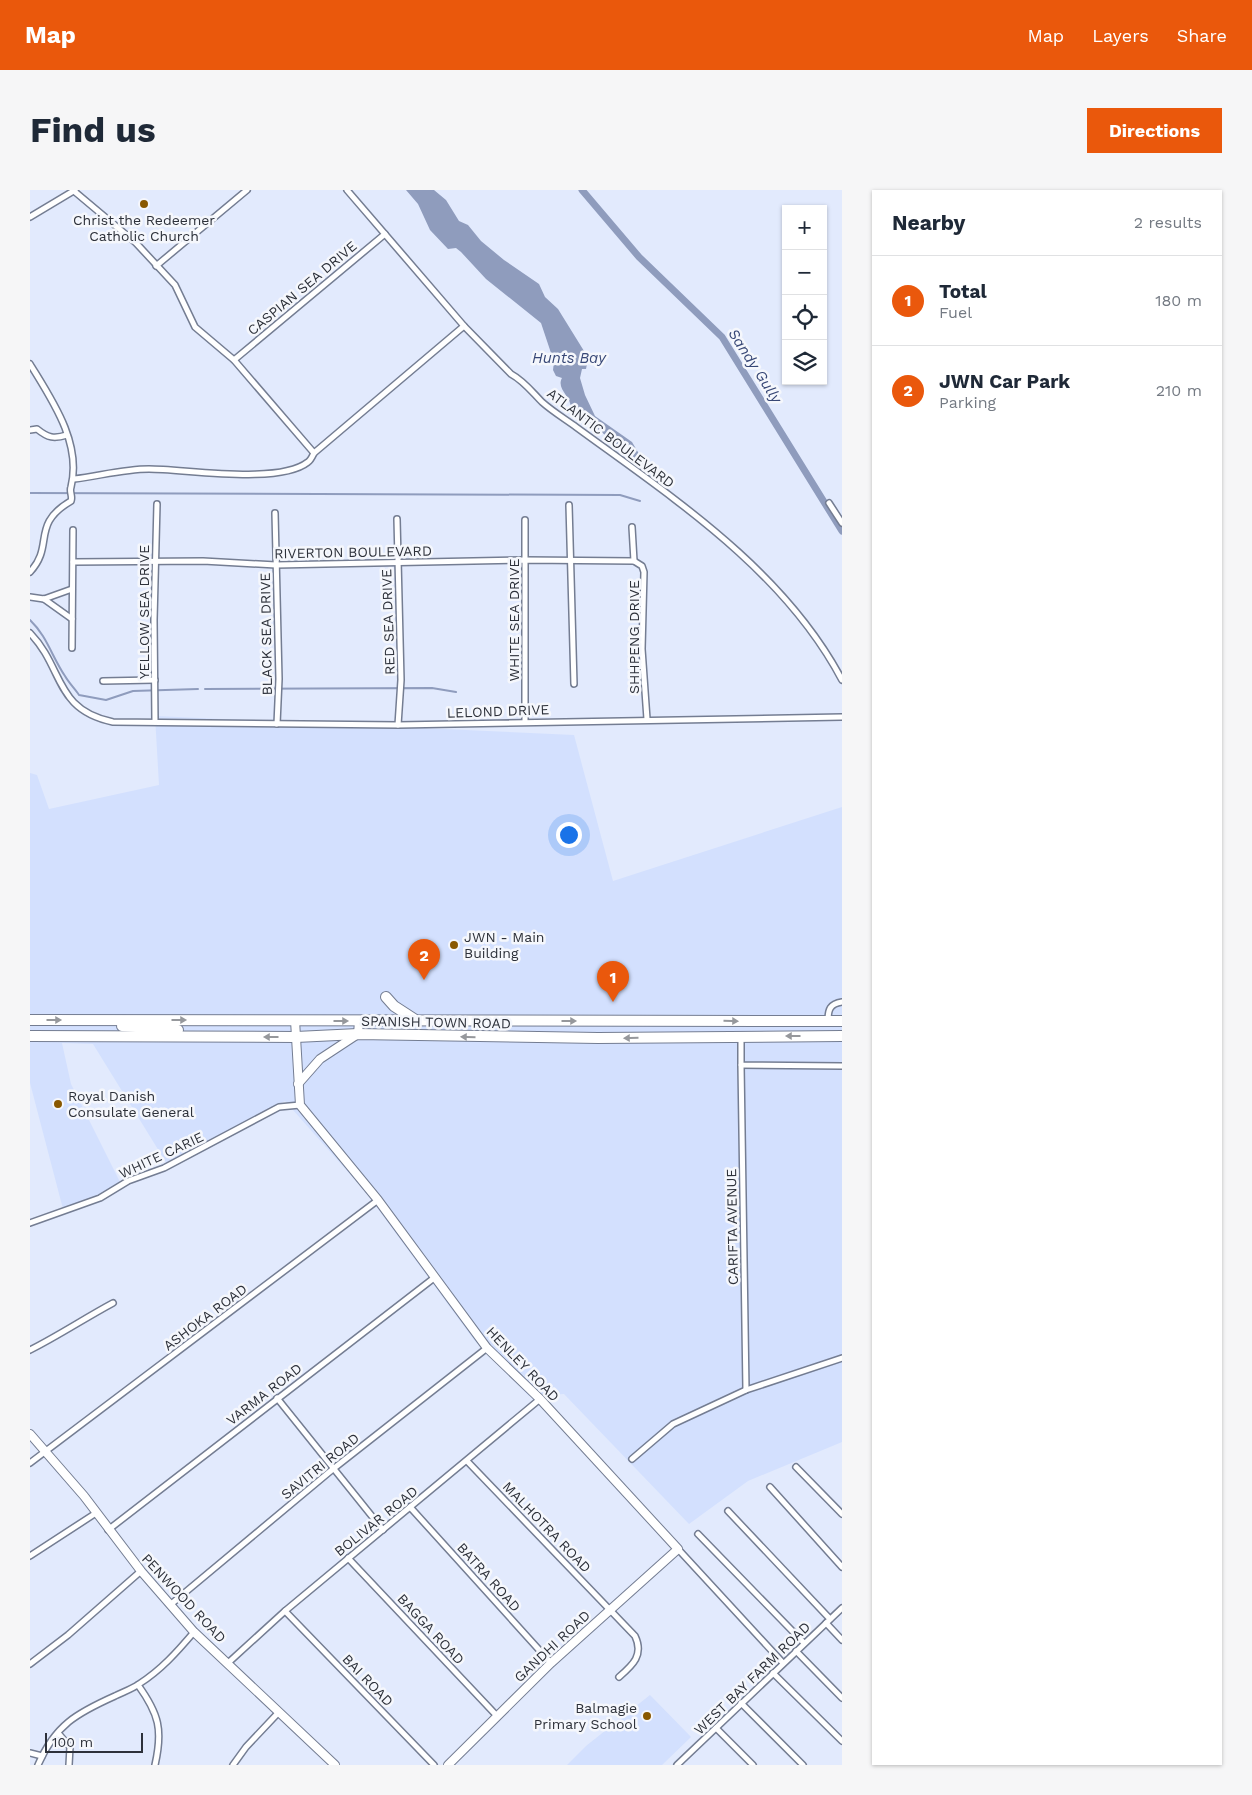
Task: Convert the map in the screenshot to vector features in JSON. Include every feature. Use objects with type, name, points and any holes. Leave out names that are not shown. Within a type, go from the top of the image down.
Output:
[{"type":"highway","points":[[386,996],[394,1006],[417,1021]]},
{"type":"highway","name":"SPANISH TOWN ROAD","points":[[30,1020],[842,1022]]},
{"type":"highway","points":[[78,1020],[82,1023],[178,1030],[182,1036]]},
{"type":"highway","points":[[597,1021],[598,1038]]},
{"type":"highway","name":"SPANISH TOWN ROAD","points":[[30,1036],[296,1037],[358,1034],[598,1038],[842,1036]]},
{"type":"street","points":[[30,217],[75,190],[136,243],[175,285],[195,326],[234,360],[314,453]]},
{"type":"street","points":[[156,266],[247,190]]},
{"type":"street","name":"ATLANTIC BOULEVARD","points":[[347,190],[464,326],[511,374],[520,379],[542,402],[644,474],[752,565],[784,598],[842,680]]},
{"type":"street","name":"CASPIAN SEA DRIVE","points":[[234,360],[385,234]]},
{"type":"street","points":[[74,479],[150,469],[196,473],[261,474],[294,468],[308,462],[314,453],[464,326]]},
{"type":"street","points":[[30,364],[62,420],[72,448],[74,479],[70,489],[72,501],[48,519],[43,531],[40,558],[30,572]]},
{"type":"street","points":[[30,430],[37,429],[54,439],[67,435]]},
{"type":"street","points":[[829,503],[842,523]]},
{"type":"street","name":"YELLOW SEA DRIVE","points":[[155,722],[157,504]]},
{"type":"street","points":[[569,505],[568,527],[572,561],[574,684]]},
{"type":"street","name":"BLACK SEA DRIVE","points":[[275,513],[279,682],[277,724]]},
{"type":"street","name":"RED SEA DRIVE","points":[[397,519],[401,680],[398,725]]},
{"type":"street","name":"WHITE SEA DRIVE","points":[[525,520],[525,721]]},
{"type":"street","points":[[632,528],[634,561]]},
{"type":"street","points":[[72,648],[73,530]]},
{"type":"street","name":"RIVERTON BOULEVARD","points":[[73,562],[203,561],[276,566],[525,560],[634,561]]},
{"type":"street","name":"SHHPENG DRIVE","points":[[634,561],[642,566],[644,572],[642,649],[648,719]]},
{"type":"street","points":[[30,597],[44,599],[72,590]]},
{"type":"street","points":[[44,599],[72,619]]},
{"type":"street","name":"LELOND DRIVE","points":[[30,633],[41,648],[67,694],[82,711],[98,719],[113,722],[398,725],[525,721],[842,717]]},
{"type":"street","points":[[103,681],[155,680]]},
{"type":"street","points":[[828,1022],[828,1010],[834,1004],[842,1002]]},
{"type":"street","points":[[295,1020],[300,1105]]},
{"type":"street","points":[[298,1084],[320,1059],[358,1034],[359,1021]]},
{"type":"street","name":"CARIFTA AVENUE","points":[[741,1036],[746,1390]]},
{"type":"street","points":[[741,1064],[842,1066]]},
{"type":"street","name":"HENLEY ROAD","points":[[300,1105],[378,1200],[487,1348],[540,1399],[783,1663]]},
{"type":"street","name":"WHITE CARIE","points":[[30,1223],[100,1198],[128,1180],[164,1168],[279,1107],[300,1105]]},
{"type":"street","name":"ASHOKA ROAD","points":[[30,1463],[378,1200]]},
{"type":"street","name":"VARMA ROAD","points":[[108,1530],[434,1278]]},
{"type":"street","points":[[30,1350],[50,1341],[74,1324],[113,1303]]},
{"type":"street","name":"SAVITRI ROAD","points":[[170,1605],[333,1469],[487,1348]]},
{"type":"street","points":[[632,1459],[673,1424],[746,1390],[842,1358]]},
{"type":"street","points":[[277,1398],[383,1530]]},
{"type":"street","name":"BOLIVAR ROAD","points":[[228,1663],[285,1611],[540,1399]]},
{"type":"street","name":"PENWOOD ROAD","points":[[30,1434],[96,1513],[141,1571],[194,1632],[330,1763]]},
{"type":"street","name":"MALHOTRA ROAD","points":[[467,1461],[635,1636],[639,1644],[639,1655],[634,1664],[619,1677]]},
{"type":"street","points":[[796,1467],[842,1514]]},
{"type":"street","points":[[770,1487],[842,1567]]},
{"type":"street","name":"BATRA ROAD","points":[[410,1507],[551,1663]]},
{"type":"street","points":[[728,1511],[828,1621],[842,1640]]},
{"type":"street","points":[[30,1556],[96,1513]]},
{"type":"street","points":[[698,1534],[804,1643]]},
{"type":"street","name":"GANDHI ROAD","points":[[448,1765],[551,1663],[678,1550]]},
{"type":"street","name":"BAGGA ROAD","points":[[348,1558],[497,1716]]},
{"type":"street","points":[[30,1664],[68,1635],[141,1571]]},
{"type":"street","name":"WEST BAY FARM ROAD","points":[[677,1765],[842,1608]]},
{"type":"street","name":"BAI ROAD","points":[[285,1611],[434,1765]]},
{"type":"street","points":[[38,1765],[58,1733],[78,1713],[138,1685],[172,1658],[194,1632]]},
{"type":"street","points":[[796,1650],[842,1698]]},
{"type":"street","points":[[772,1673],[842,1741]]},
{"type":"street","points":[[138,1685],[156,1711],[160,1732],[155,1765]]},
{"type":"street","points":[[741,1703],[803,1765]]},
{"type":"street","points":[[233,1765],[246,1747],[279,1712]]},
{"type":"street","points":[[716,1728],[754,1765]]},
{"type":"street","points":[[58,1733],[70,1747],[69,1765]]},
{"type":"street","points":[[30,1753],[42,1756]]},
{"type":"shaded area","points":[[155,716],[574,735],[613,881],[842,807],[842,1442],[748,1481],[689,1524],[564,1394],[529,1396],[474,1340],[364,1190],[285,1101],[167,1164],[93,1044],[62,1043],[71,1084],[122,1186],[63,1209],[30,1083],[30,773],[37,775],[49,809],[159,785]]},
{"type":"shaded area","name":"Balmagie Primary School","points":[[650,1695],[691,1737],[662,1765],[567,1765],[586,1746]]},
{"type":"water","name":"Hunts Bay","points":[[406,190],[434,190],[446,200],[459,221],[468,225],[481,241],[504,260],[539,284],[545,297],[558,309],[584,351],[587,364],[586,369],[582,369],[580,378],[585,395],[595,416],[632,442],[648,469],[571,408],[561,386],[562,378],[556,376],[553,370],[554,362],[541,323],[486,279],[456,248],[448,249],[430,230],[418,204]]},
{"type":"waterway","name":"Sandy Gully","points":[[582,190],[639,257],[722,337],[842,531]]},
{"type":"waterway","points":[[30,493],[620,495],[640,501]]},
{"type":"waterway","points":[[30,620],[41,633],[60,669],[79,695],[106,700],[133,691],[198,689]]},
{"type":"waterway","points":[[205,689],[432,688],[456,692]]},
{"type":"place","name":"Christ the Redeemer Catholic Church","points":[[144,204]]},
{"type":"place","name":"JWN - Main Building","points":[[454,945]]},
{"type":"place","name":"JWN Car Park","points":[[424,980]]},
{"type":"place","name":"Total","points":[[613,1002]]},
{"type":"place","name":"Royal Danish Consulate General","points":[[58,1104]]},
{"type":"place","name":"Balmagie Primary School","points":[[647,1716]]}]
